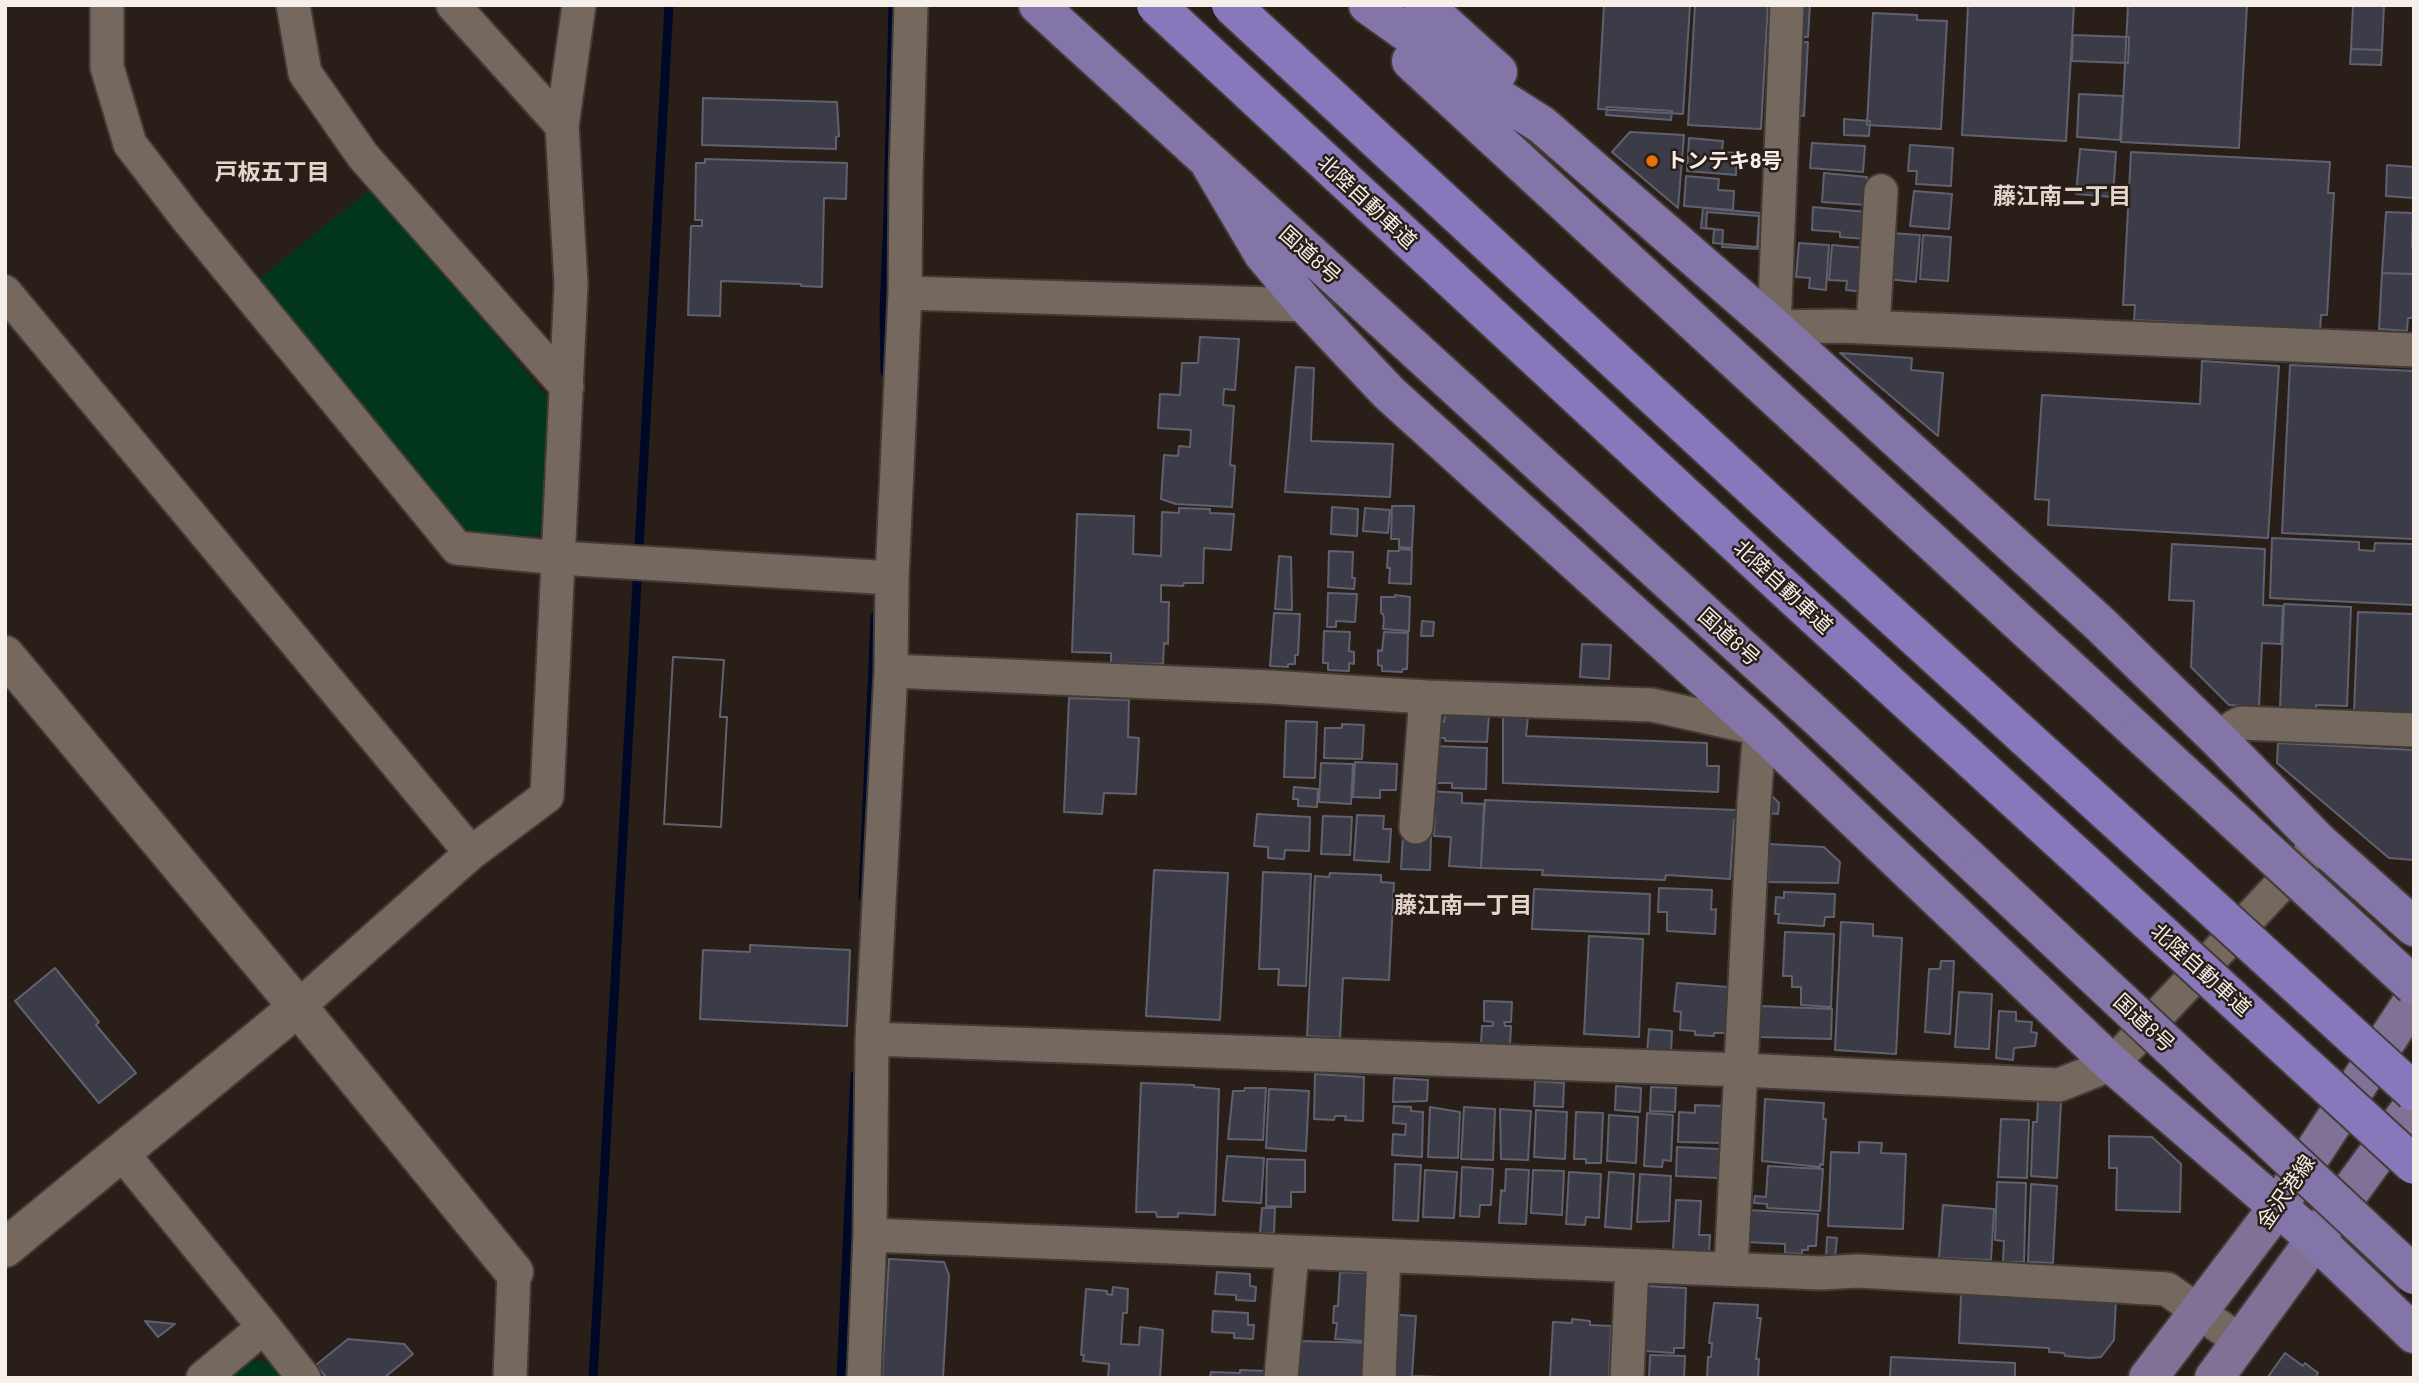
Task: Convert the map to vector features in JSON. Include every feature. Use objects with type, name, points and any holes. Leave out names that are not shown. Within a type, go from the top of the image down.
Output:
[{"type":"highway","name":"国道8号","points":[[1038,5],[1825,724],[2414,1275]]},
{"type":"highway","name":"北陸自動車道","points":[[1156,5],[1735,543],[2414,1164]]},
{"type":"highway","points":[[1231,5],[1834,563],[2414,1092]]},
{"type":"highway","points":[[1351,5],[2414,986]]},
{"type":"highway","points":[[1368,5],[1490,92],[1542,125],[1773,327],[2099,622],[2320,843],[2414,927]]},
{"type":"highway","points":[[1424,5],[1507,79],[1542,125]]},
{"type":"highway","points":[[1210,164],[1263,254],[1389,393],[1760,729],[2112,1064],[2315,1239],[2414,1334]]},
{"type":"main road","name":"金沢港線","points":[[2148,1378],[2277,1208],[2414,999]]},
{"type":"main road","points":[[2214,1378],[2414,1104]]},
{"type":"street","points":[[107,5],[107,67],[130,144],[186,217],[457,548],[574,559],[892,578]]},
{"type":"street","points":[[293,5],[306,73],[363,156],[567,387]]},
{"type":"street","points":[[453,5],[562,126]]},
{"type":"street","points":[[5,1248],[298,1007],[471,853],[547,796],[574,559],[567,387],[570,284],[562,126],[579,5]]},
{"type":"street","points":[[864,1378],[870,1235],[872,1039],[891,671],[892,578],[905,293],[911,5]]},
{"type":"street","points":[[1787,5],[1773,327],[1873,327],[2414,350]]},
{"type":"street","points":[[1873,327],[1881,191]]},
{"type":"street","points":[[5,292],[471,853]]},
{"type":"street","points":[[905,293],[1307,305]]},
{"type":"street","points":[[5,655],[514,1272],[510,1378]]},
{"type":"street","points":[[891,671],[1652,705],[1760,729],[1731,1269]]},
{"type":"street","points":[[1416,827],[1426,697]]},
{"type":"street","points":[[2219,740],[2241,723],[2414,730]]},
{"type":"street","points":[[872,1039],[1742,1070],[2059,1085],[2112,1064],[2320,843]]},
{"type":"street","points":[[121,1152],[304,1378]]},
{"type":"street","points":[[870,1235],[1821,1273],[1858,1271],[2166,1289],[2241,1342]]},
{"type":"street","points":[[1281,1378],[1292,1253]]},
{"type":"street","points":[[1379,1378],[1384,1257]]},
{"type":"street","points":[[1627,1378],[1632,1266]]},
{"type":"street","points":[[203,1378],[264,1327]]},
{"type":"green space","points":[[373,187],[553,404],[548,526],[535,537],[468,534],[458,529],[258,280]]},
{"type":"green space","points":[[248,1360],[272,1363],[284,1378],[227,1378]]},
{"type":"building","points":[[1604,5],[1690,5],[1683,114],[1598,109]]},
{"type":"building","points":[[1695,5],[1768,5],[1761,129],[1688,125]]},
{"type":"building","points":[[1803,5],[1810,5],[1808,37],[1802,37]]},
{"type":"building","points":[[1968,5],[2074,5],[2066,141],[1962,135]]},
{"type":"building","points":[[2128,5],[2247,5],[2239,148],[2121,142]]},
{"type":"building","points":[[2353,5],[2384,5],[2382,50],[2351,49]]},
{"type":"building","points":[[1873,13],[1917,15],[1917,20],[1947,21],[1941,129],[1867,125]]},
{"type":"building","points":[[2073,35],[2129,37],[2128,63],[2072,61]]},
{"type":"building","points":[[1802,42],[1808,42],[1804,116],[1798,115]]},
{"type":"building","points":[[2351,49],[2382,50],[2381,65],[2350,64]]},
{"type":"building","points":[[2079,94],[2123,96],[2120,140],[2077,137]]},
{"type":"building","points":[[703,98],[837,102],[839,136],[836,137],[836,149],[702,145]]},
{"type":"building","points":[[1607,107],[1672,111],[1671,120],[1606,115]]},
{"type":"building","points":[[1844,119],[1870,121],[1869,136],[1844,135]]},
{"type":"building","points":[[1630,132],[1684,135],[1678,208],[1612,152]]},
{"type":"building","points":[[1689,138],[1723,141],[1722,152],[1737,153],[1736,175],[1687,171]]},
{"type":"building","points":[[1812,143],[1865,146],[1863,172],[1810,168]]},
{"type":"building","points":[[1910,145],[1953,148],[1951,186],[1916,184],[1917,171],[1908,171]]},
{"type":"building","points":[[2080,149],[2116,152],[2113,197],[2076,194]]},
{"type":"building","points":[[2131,152],[2330,162],[2328,193],[2334,193],[2327,315],[2321,315],[2320,330],[2134,320],[2135,305],[2123,305]]},
{"type":"building","points":[[705,159],[847,163],[846,199],[824,198],[822,287],[721,281],[720,316],[688,315],[691,226],[702,226],[702,220],[695,220],[696,163],[705,163]]},
{"type":"building","points":[[2387,165],[2414,167],[2414,198],[2386,196]]},
{"type":"building","points":[[1824,173],[1867,177],[1866,205],[1822,202]]},
{"type":"building","points":[[1686,176],[1719,179],[1718,190],[1734,191],[1733,210],[1684,206]]},
{"type":"building","points":[[1914,191],[1952,194],[1949,229],[1910,226]]},
{"type":"building","points":[[1813,207],[1867,212],[1866,239],[1840,237],[1840,232],[1812,230]]},
{"type":"building","points":[[1703,208],[1761,213],[1758,249],[1722,247],[1723,230],[1701,228]]},
{"type":"building","points":[[1707,212],[1759,216],[1757,247],[1713,243],[1714,229],[1706,228]]},
{"type":"building","points":[[2386,212],[2413,213],[2414,274],[2382,273]]},
{"type":"building","points":[[1891,233],[1920,235],[1916,282],[1887,279]]},
{"type":"building","points":[[1923,235],[1951,237],[1948,281],[1920,279]]},
{"type":"building","points":[[1799,243],[1829,245],[1826,290],[1809,288],[1810,278],[1796,277]]},
{"type":"building","points":[[1832,245],[1866,248],[1863,292],[1846,290],[1847,281],[1829,280]]},
{"type":"building","points":[[2382,273],[2414,274],[2414,318],[2408,318],[2407,331],[2379,329]]},
{"type":"building","points":[[1200,337],[1239,339],[1235,390],[1224,389],[1223,405],[1234,406],[1230,465],[1235,466],[1232,507],[1176,504],[1161,499],[1164,455],[1178,456],[1179,446],[1190,447],[1191,430],[1158,428],[1160,394],[1180,395],[1182,363],[1198,363]]},
{"type":"building","points":[[1840,353],[1912,358],[1911,370],[1943,373],[1938,436]]},
{"type":"building","points":[[2202,361],[2279,366],[2268,538],[2048,525],[2049,500],[2035,499],[2042,395],[2200,404]]},
{"type":"building","points":[[2290,365],[2414,371],[2414,539],[2282,533]]},
{"type":"building","points":[[1296,367],[1314,368],[1311,441],[1393,444],[1390,497],[1285,492]]},
{"type":"building","points":[[1392,506],[1414,506],[1412,548],[1399,547],[1399,539],[1391,539]]},
{"type":"building","points":[[1332,507],[1358,509],[1357,536],[1331,534]]},
{"type":"building","points":[[1179,508],[1210,509],[1210,513],[1234,514],[1231,550],[1204,548],[1203,583],[1161,585],[1161,602],[1169,602],[1168,644],[1164,643],[1163,664],[1111,663],[1111,653],[1072,652],[1077,514],[1134,516],[1133,554],[1161,556],[1162,512],[1179,513]]},
{"type":"building","points":[[1365,508],[1390,510],[1388,533],[1363,531]]},
{"type":"building","points":[[2272,538],[2359,542],[2359,550],[2374,551],[2375,543],[2414,544],[2414,605],[2270,598]]},
{"type":"building","points":[[2172,544],[2265,549],[2263,605],[2283,606],[2281,644],[2262,643],[2259,707],[2229,705],[2191,667],[2194,601],[2169,600]]},
{"type":"building","points":[[1412,550],[1411,584],[1389,583],[1388,551]]},
{"type":"building","points":[[1329,551],[1353,552],[1354,589],[1328,587]]},
{"type":"building","points":[[1279,556],[1291,557],[1292,610],[1275,609]]},
{"type":"building","points":[[1328,593],[1357,594],[1355,622],[1336,621],[1336,627],[1327,627]]},
{"type":"building","points":[[1381,597],[1410,597],[1409,631],[1383,629]]},
{"type":"building","points":[[2284,604],[2351,607],[2347,706],[2316,705],[2316,711],[2280,709]]},
{"type":"building","points":[[2358,612],[2414,614],[2414,713],[2354,711]]},
{"type":"building","points":[[1274,613],[1300,614],[1298,655],[1295,655],[1295,664],[1288,664],[1288,667],[1270,666]]},
{"type":"building","points":[[1422,621],[1434,622],[1433,636],[1421,636]]},
{"type":"building","points":[[1324,631],[1350,632],[1349,651],[1354,652],[1354,664],[1349,663],[1349,671],[1328,670],[1328,663],[1323,663]]},
{"type":"building","points":[[1384,632],[1408,633],[1407,669],[1402,672],[1382,671],[1382,666],[1378,665],[1378,650],[1382,651]]},
{"type":"building","points":[[1582,644],[1611,645],[1609,679],[1580,677]]},
{"type":"building","points":[[673,657],[724,660],[720,717],[727,717],[721,827],[664,824]]},
{"type":"building","points":[[673,657],[724,660],[720,717],[727,717],[721,827],[664,824]]},
{"type":"building","points":[[1069,698],[1129,700],[1128,737],[1139,738],[1136,794],[1104,793],[1102,814],[1064,812]]},
{"type":"building","points":[[1446,711],[1489,714],[1487,742],[1428,738],[1430,721],[1444,722]]},
{"type":"building","points":[[1503,715],[1528,717],[1526,736],[1707,743],[1707,766],[1719,766],[1718,792],[1503,783]]},
{"type":"building","points":[[1286,721],[1317,722],[1315,778],[1284,777]]},
{"type":"building","points":[[1342,724],[1364,725],[1362,759],[1324,758],[1325,728],[1342,728]]},
{"type":"building","points":[[2278,743],[2414,750],[2414,860],[2389,858],[2277,763]]},
{"type":"building","points":[[1434,746],[1487,748],[1486,789],[1452,788],[1452,783],[1433,783]]},
{"type":"building","points":[[1355,762],[1397,764],[1396,790],[1380,790],[1380,798],[1353,797]]},
{"type":"building","points":[[1321,763],[1353,764],[1351,804],[1319,802]]},
{"type":"building","points":[[1294,787],[1318,789],[1317,807],[1298,806],[1298,799],[1293,799]]},
{"type":"building","points":[[1429,791],[1462,793],[1462,803],[1484,804],[1481,868],[1449,866],[1451,837],[1434,836],[1435,815],[1428,814]]},
{"type":"building","points":[[1770,794],[1779,803],[1778,814],[1765,813]]},
{"type":"building","points":[[1485,800],[1737,810],[1730,879],[1666,875],[1665,880],[1542,875],[1543,870],[1481,868]]},
{"type":"building","points":[[1257,814],[1310,817],[1309,851],[1285,850],[1284,859],[1268,858],[1268,847],[1254,846]]},
{"type":"building","points":[[1357,815],[1384,816],[1383,829],[1391,829],[1389,862],[1354,860]]},
{"type":"building","points":[[1323,816],[1352,817],[1350,855],[1321,854]]},
{"type":"building","points":[[1403,835],[1431,837],[1430,870],[1401,869]]},
{"type":"building","points":[[1769,844],[1824,847],[1840,862],[1838,883],[1768,882]]},
{"type":"building","points":[[1154,870],[1228,873],[1220,1020],[1146,1016]]},
{"type":"building","points":[[1263,872],[1311,874],[1306,986],[1278,985],[1279,969],[1259,969]]},
{"type":"building","points":[[1330,873],[1381,875],[1381,882],[1394,883],[1389,980],[1343,978],[1340,1038],[1307,1036],[1315,876],[1329,877]]},
{"type":"building","points":[[1659,888],[1712,890],[1711,910],[1716,909],[1715,934],[1667,931],[1667,912],[1658,912]]},
{"type":"building","points":[[1534,889],[1650,894],[1649,934],[1532,929]]},
{"type":"building","points":[[1784,892],[1835,894],[1834,917],[1825,917],[1824,926],[1778,923],[1779,914],[1775,914],[1776,897],[1784,898]]},
{"type":"building","points":[[1841,922],[1873,924],[1873,936],[1902,938],[1896,1054],[1835,1050]]},
{"type":"building","points":[[1785,932],[1834,934],[1831,1007],[1801,1005],[1801,987],[1792,987],[1792,976],[1783,976]]},
{"type":"building","points":[[1589,936],[1643,939],[1639,1037],[1584,1034]]},
{"type":"building","points":[[750,945],[850,950],[847,1026],[700,1019],[703,950],[750,952]]},
{"type":"building","points":[[1941,961],[1954,961],[1950,1034],[1925,1032],[1929,969],[1940,969]]},
{"type":"building","points":[[55,968],[99,1022],[96,1025],[136,1073],[99,1103],[15,1001]]},
{"type":"building","points":[[1677,983],[1728,987],[1727,1033],[1714,1033],[1714,1036],[1695,1035],[1695,1031],[1680,1030],[1681,1012],[1674,1011]]},
{"type":"building","points":[[1959,992],[1992,994],[1989,1049],[1955,1047]]},
{"type":"building","points":[[1484,1001],[1512,1002],[1511,1022],[1504,1022],[1505,1026],[1511,1026],[1510,1045],[1481,1044],[1482,1026],[1493,1026],[1493,1022],[1484,1021]]},
{"type":"building","points":[[1760,1006],[1832,1009],[1831,1039],[1759,1037]]},
{"type":"building","points":[[1999,1011],[2016,1012],[2016,1021],[2032,1022],[2031,1032],[2037,1033],[2035,1046],[2014,1048],[2013,1060],[1996,1058]]},
{"type":"building","points":[[1649,1029],[1672,1031],[1671,1054],[1647,1053]]},
{"type":"building","points":[[1315,1074],[1364,1077],[1363,1121],[1345,1120],[1346,1116],[1335,1116],[1334,1120],[1314,1119]]},
{"type":"building","points":[[1394,1078],[1428,1080],[1427,1101],[1393,1102]]},
{"type":"building","points":[[1535,1081],[1564,1083],[1563,1107],[1534,1106]]},
{"type":"building","points":[[1141,1083],[1219,1089],[1215,1215],[1178,1213],[1178,1217],[1157,1217],[1156,1212],[1136,1212]]},
{"type":"building","points":[[1616,1086],[1641,1088],[1640,1112],[1615,1110]]},
{"type":"building","points":[[1651,1087],[1676,1088],[1675,1112],[1650,1111]]},
{"type":"building","points":[[1245,1088],[1266,1088],[1263,1140],[1228,1139],[1233,1091],[1244,1091]]},
{"type":"building","points":[[1269,1089],[1309,1091],[1306,1151],[1266,1148]]},
{"type":"building","points":[[1765,1099],[1824,1103],[1823,1119],[1826,1119],[1823,1165],[1820,1164],[1820,1167],[1762,1161]]},
{"type":"building","points":[[2038,1100],[2061,1102],[2057,1178],[2031,1176],[2033,1122],[2037,1122]]},
{"type":"building","points":[[1695,1105],[1724,1106],[1722,1143],[1678,1142],[1679,1112],[1695,1113]]},
{"type":"building","points":[[1394,1106],[1411,1107],[1411,1111],[1423,1112],[1422,1157],[1392,1155],[1393,1134],[1405,1135],[1406,1124],[1393,1123]]},
{"type":"building","points":[[1430,1107],[1460,1112],[1458,1158],[1428,1157]]},
{"type":"building","points":[[1464,1107],[1495,1109],[1493,1160],[1461,1159]]},
{"type":"building","points":[[1500,1109],[1531,1111],[1528,1160],[1501,1159]]},
{"type":"building","points":[[1536,1110],[1567,1112],[1565,1159],[1534,1157]]},
{"type":"building","points":[[1576,1112],[1603,1113],[1601,1163],[1586,1163],[1586,1159],[1574,1159]]},
{"type":"building","points":[[1647,1113],[1673,1115],[1671,1161],[1663,1160],[1662,1167],[1644,1166]]},
{"type":"building","points":[[1609,1115],[1638,1117],[1636,1163],[1607,1161]]},
{"type":"building","points":[[2001,1119],[2029,1120],[2027,1178],[1998,1177]]},
{"type":"building","points":[[2109,1136],[2152,1137],[2181,1164],[2180,1212],[2116,1210],[2117,1168],[2109,1168]]},
{"type":"building","points":[[1859,1142],[1882,1143],[1881,1153],[1906,1154],[1903,1229],[1828,1226],[1831,1152],[1859,1153]]},
{"type":"building","points":[[1677,1147],[1720,1149],[1718,1178],[1676,1176]]},
{"type":"building","points":[[1227,1156],[1264,1158],[1261,1203],[1223,1201]]},
{"type":"building","points":[[1267,1159],[1305,1160],[1305,1192],[1291,1192],[1291,1207],[1266,1206]]},
{"type":"building","points":[[1395,1164],[1421,1165],[1418,1221],[1393,1220]]},
{"type":"building","points":[[1768,1166],[1823,1169],[1820,1211],[1767,1208],[1767,1204],[1754,1203],[1755,1196],[1766,1197]]},
{"type":"building","points":[[1462,1167],[1493,1169],[1491,1205],[1480,1205],[1479,1217],[1460,1216]]},
{"type":"building","points":[[1506,1169],[1529,1170],[1526,1224],[1499,1223],[1501,1190],[1505,1191]]},
{"type":"building","points":[[1425,1170],[1457,1172],[1454,1218],[1423,1217]]},
{"type":"building","points":[[1533,1170],[1564,1171],[1562,1215],[1531,1213]]},
{"type":"building","points":[[1569,1172],[1601,1174],[1599,1218],[1586,1217],[1585,1225],[1566,1224]]},
{"type":"building","points":[[1609,1172],[1634,1174],[1631,1229],[1605,1227]]},
{"type":"building","points":[[1640,1174],[1671,1176],[1669,1221],[1637,1222]]},
{"type":"building","points":[[1997,1182],[2026,1183],[2024,1262],[2003,1262],[2004,1241],[1995,1240]]},
{"type":"building","points":[[2031,1184],[2057,1186],[2053,1263],[2028,1262]]},
{"type":"building","points":[[1676,1200],[1701,1201],[1699,1235],[1710,1235],[1709,1252],[1673,1250]]},
{"type":"building","points":[[1943,1205],[1994,1209],[1991,1260],[1939,1258]]},
{"type":"building","points":[[1262,1208],[1275,1208],[1274,1233],[1260,1233]]},
{"type":"building","points":[[1748,1210],[1818,1214],[1816,1246],[1808,1246],[1808,1250],[1802,1250],[1802,1254],[1785,1253],[1785,1244],[1746,1242]]},
{"type":"building","points":[[1827,1237],[1837,1238],[1835,1258],[1826,1257]]},
{"type":"building","points":[[889,1259],[944,1262],[949,1275],[943,1378],[882,1378]]},
{"type":"building","points":[[1217,1272],[1250,1274],[1250,1286],[1256,1287],[1255,1301],[1236,1300],[1236,1295],[1215,1294]]},
{"type":"building","points":[[1340,1272],[1382,1274],[1377,1342],[1335,1339],[1337,1323],[1333,1323],[1334,1306],[1338,1306]]},
{"type":"building","points":[[1646,1286],[1686,1288],[1684,1348],[1674,1348],[1674,1353],[1644,1351]]},
{"type":"building","points":[[1113,1287],[1128,1289],[1121,1344],[1139,1345],[1140,1327],[1163,1330],[1160,1378],[1108,1378],[1109,1364],[1083,1361],[1084,1355],[1081,1355],[1086,1289],[1107,1291],[1107,1294],[1112,1295]]},
{"type":"building","points":[[1970,1292],[2116,1299],[2114,1340],[2101,1357],[2091,1358],[2065,1356],[2064,1353],[2049,1352],[2049,1348],[1959,1343],[1961,1294],[1969,1295]]},
{"type":"building","points":[[1714,1303],[1758,1305],[1757,1318],[1761,1318],[1756,1359],[1759,1359],[1758,1378],[1707,1378]]},
{"type":"building","points":[[1213,1311],[1248,1313],[1248,1325],[1254,1325],[1253,1339],[1234,1338],[1234,1333],[1212,1332]]},
{"type":"building","points":[[1387,1314],[1416,1316],[1412,1376],[1470,1378],[1386,1378]]},
{"type":"building","points":[[1572,1319],[1590,1321],[1590,1325],[1611,1326],[1611,1378],[1550,1378],[1553,1322],[1572,1323]]},
{"type":"building","points":[[145,1321],[175,1324],[158,1337]]},
{"type":"building","points":[[348,1339],[404,1344],[413,1354],[384,1378],[327,1378],[316,1365]]},
{"type":"building","points":[[1300,1341],[1373,1343],[1372,1378],[1292,1378]]},
{"type":"building","points":[[2285,1353],[2318,1373],[2317,1378],[2267,1378]]},
{"type":"building","points":[[1650,1355],[1685,1356],[1684,1378],[1649,1378]]},
{"type":"building","points":[[1891,1357],[2015,1363],[2015,1378],[1890,1378]]},
{"type":"building","points":[[1240,1370],[1268,1371],[1268,1378],[1210,1378],[1211,1372],[1240,1373]]},
{"type":"waterway","points":[[593,1378],[669,5]]},
{"type":"waterway","points":[[885,372],[884,310],[893,5]]},
{"type":"waterway","points":[[863,897],[875,617]]},
{"type":"waterway","points":[[841,1378],[855,1075]]},
{"type":"place","name":"トンテキ8号","points":[[1652,161]]},
{"type":"district","name":"戸板五丁目","points":[[272,172]]},
{"type":"district","name":"藤江南二丁目","points":[[2062,196]]},
{"type":"district","name":"藤江南一丁目","points":[[1463,905]]}]
